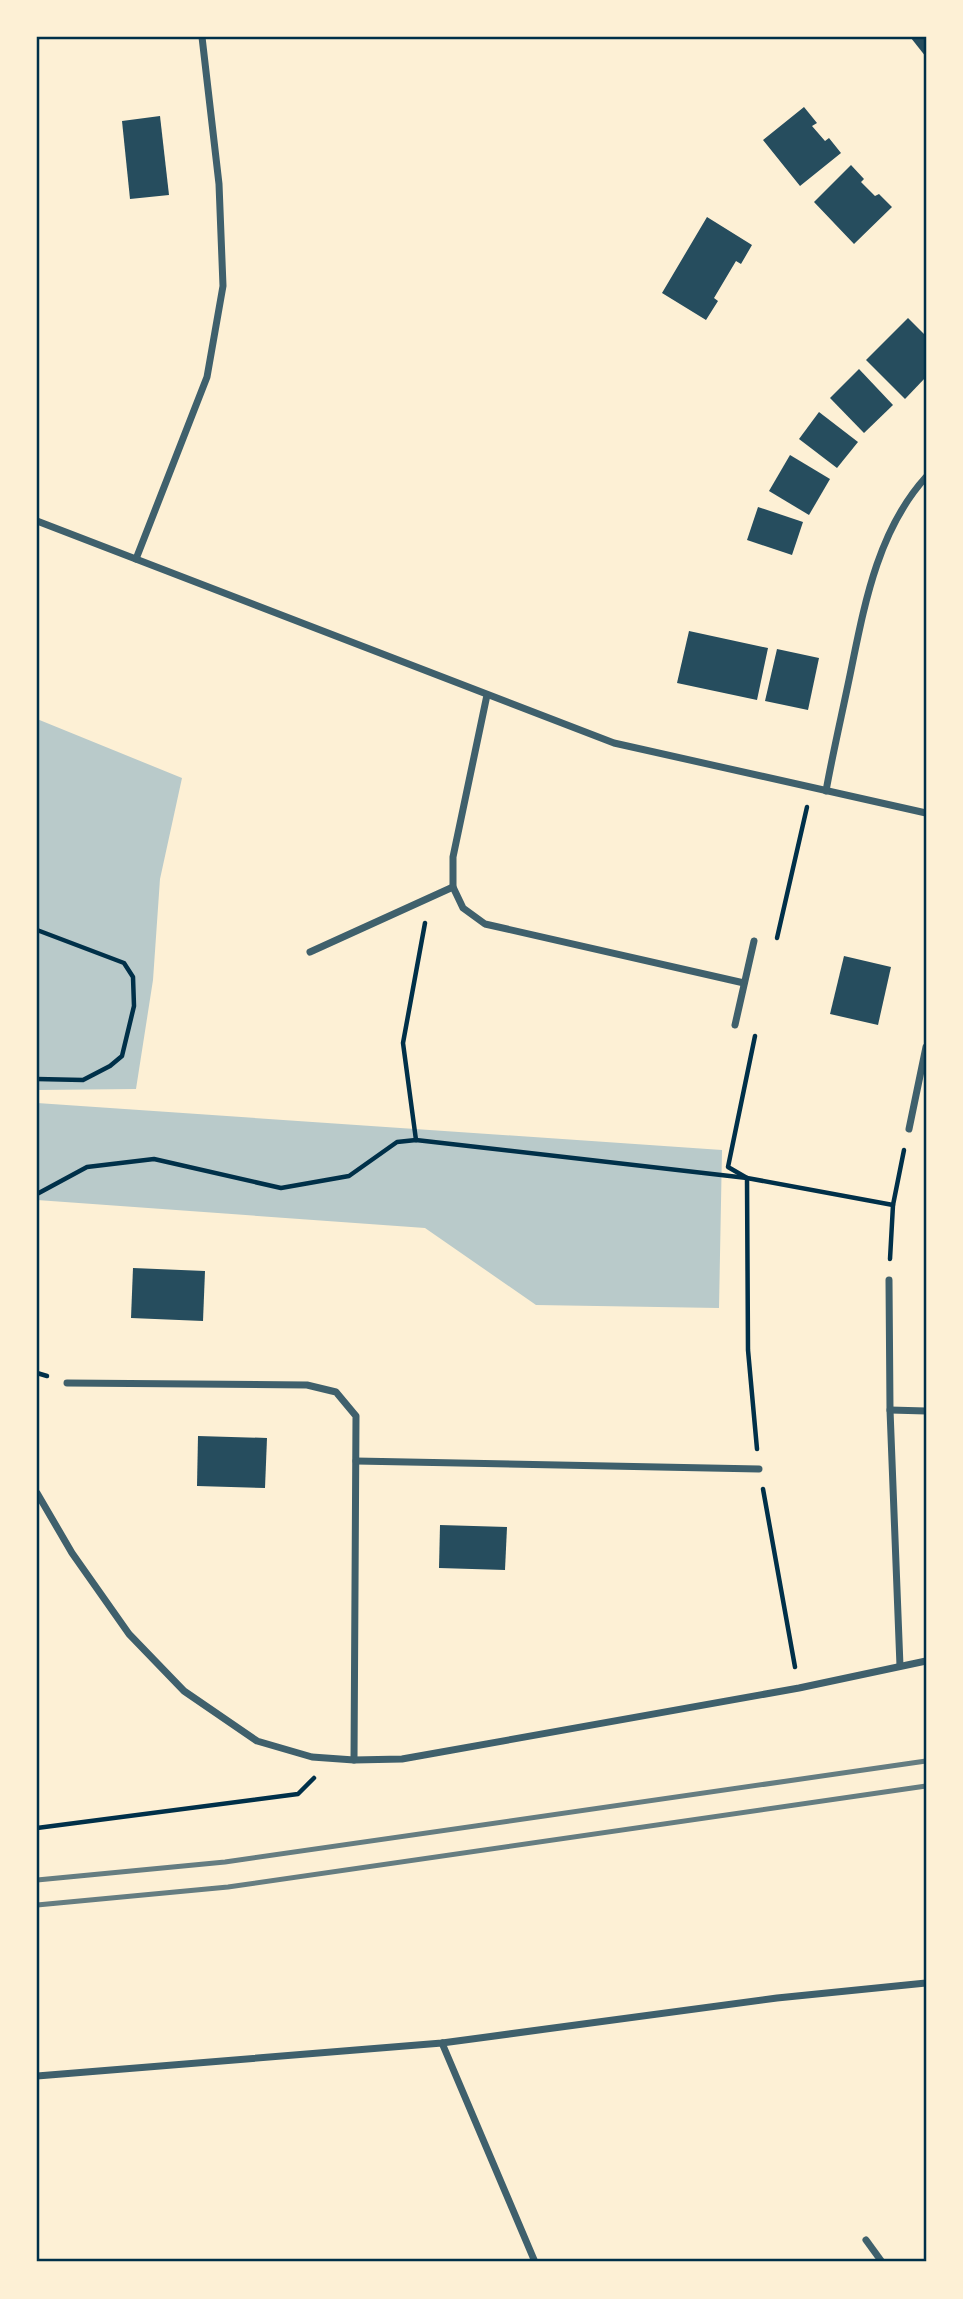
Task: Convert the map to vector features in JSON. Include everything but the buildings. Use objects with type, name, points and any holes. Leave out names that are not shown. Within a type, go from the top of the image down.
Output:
[{"type":"street","points":[[136,559],[207,377],[223,286],[219,184],[202,37]]},
{"type":"street","points":[[826,791],[867,592],[889,534],[926,477]]},
{"type":"street","points":[[37,522],[614,743],[926,813]]},
{"type":"street","points":[[487,695],[453,857],[453,887],[463,908],[485,924],[744,983]]},
{"type":"street","points":[[310,952],[453,887]]},
{"type":"street","points":[[735,1026],[754,941]]},
{"type":"street","points":[[909,1129],[926,1046]]},
{"type":"street","points":[[889,1280],[890,1410],[900,1666]]},
{"type":"street","points":[[67,1383],[306,1385],[336,1392],[356,1416],[354,1760]]},
{"type":"street","points":[[890,1410],[926,1411]]},
{"type":"street","points":[[356,1461],[759,1469]]},
{"type":"street","points":[[37,1493],[72,1553],[129,1634],[184,1691],[257,1741],[312,1757],[402,1759],[799,1688],[926,1661]]},
{"type":"street","points":[[37,2076],[442,2043],[777,1998],[926,1983]]},
{"type":"street","points":[[442,2043],[535,2262]]},
{"type":"street","points":[[866,2240],[882,2262]]},
{"type":"path","points":[[774,948],[808,803]]},
{"type":"path","points":[[416,1140],[403,1043],[425,924]]},
{"type":"path","points":[[37,930],[124,963],[133,977],[134,1006],[122,1056],[110,1066],[83,1080],[37,1079]]},
{"type":"path","points":[[747,1178],[728,1167],[757,1026]]},
{"type":"path","points":[[889,1280],[893,1205],[909,1129]]},
{"type":"path","points":[[37,1194],[87,1167],[154,1159],[281,1188],[349,1176],[397,1142],[416,1140],[747,1178],[893,1205]]},
{"type":"path","points":[[747,1178],[748,1350],[759,1469],[799,1688]]},
{"type":"path","points":[[37,1828],[298,1794],[334,1759]]},
{"type":"shaded area","points":[[37,719],[182,778],[160,879],[153,980],[136,1089],[37,1090]]},
{"type":"shaded area","points":[[37,1103],[722,1150],[719,1308],[536,1305],[425,1228],[37,1200]]},
{"type":"railway","points":[[37,1880],[225,1862],[926,1761]]},
{"type":"railway","points":[[37,1905],[228,1887],[926,1786]]}]
